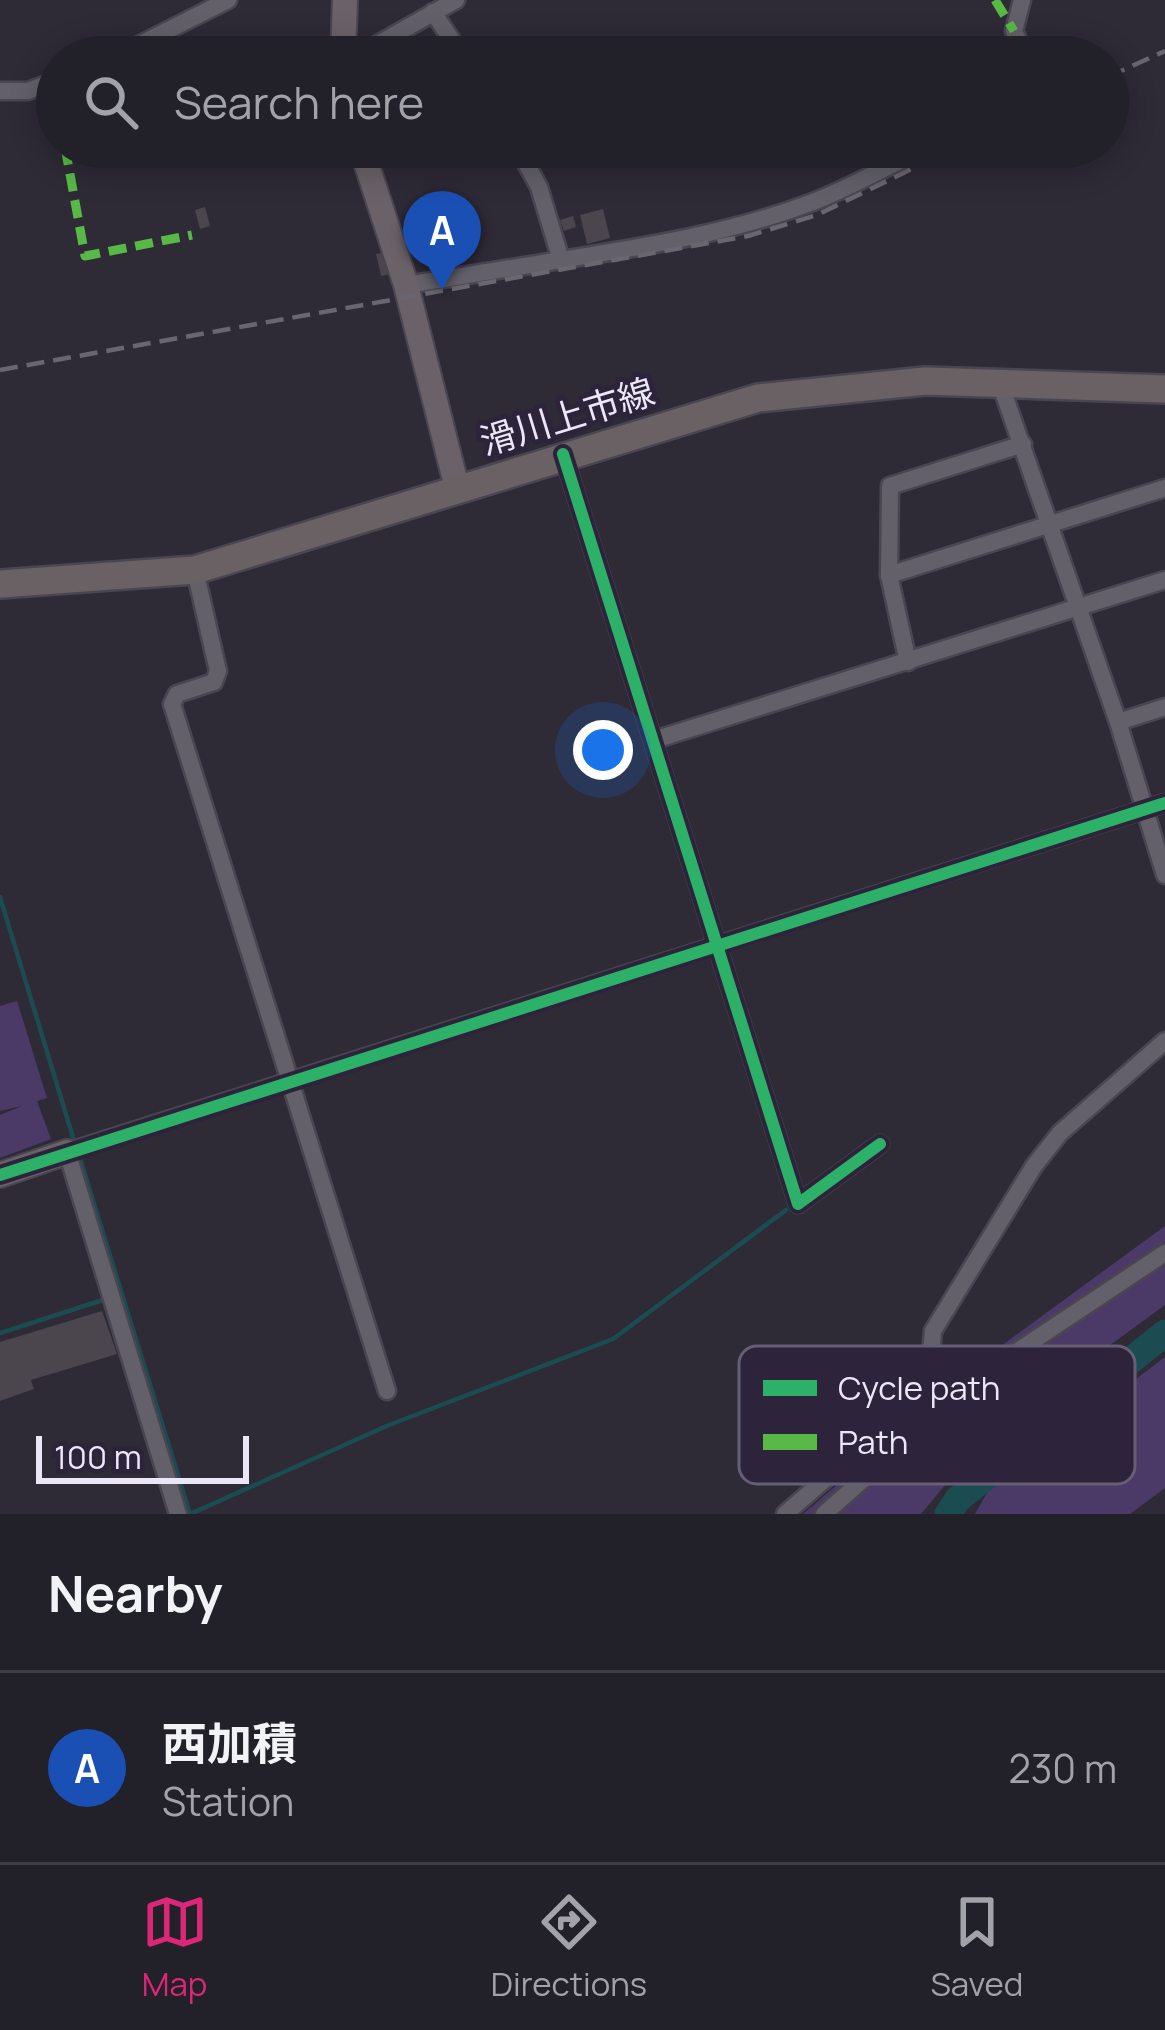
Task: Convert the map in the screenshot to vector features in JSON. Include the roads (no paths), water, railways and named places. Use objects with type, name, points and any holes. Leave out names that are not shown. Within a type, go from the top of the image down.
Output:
[{"type":"main road","name":"滑川上市線","points":[[0,584],[195,570],[562,454],[758,398],[872,383],[999,380],[1165,389]]},
{"type":"street","points":[[344,36],[345,0]]},
{"type":"street","points":[[391,36],[456,0]]},
{"type":"street","points":[[1016,36],[1022,0]]},
{"type":"street","points":[[155,36],[220,2]]},
{"type":"street","points":[[433,12],[449,36]]},
{"type":"street","points":[[0,91],[36,88]]},
{"type":"street","points":[[369,168],[406,285],[458,488]]},
{"type":"street","points":[[529,168],[561,260]]},
{"type":"street","points":[[406,285],[650,246],[764,218],[820,199],[884,168]]},
{"type":"street","points":[[999,380],[1051,522],[1165,874]]},
{"type":"street","points":[[908,662],[889,575],[890,486],[1022,443]]},
{"type":"street","points":[[562,454],[798,1204],[880,1144]]},
{"type":"street","points":[[889,575],[1165,488]]},
{"type":"street","points":[[195,570],[218,671],[214,682],[177,694],[172,704],[387,1391]]},
{"type":"street","points":[[654,740],[1165,580]]},
{"type":"street","points":[[1118,722],[1165,707]]},
{"type":"street","points":[[0,1175],[1165,803]]},
{"type":"street","points":[[932,1346],[933,1331],[1034,1166],[1060,1133],[1165,1040]]},
{"type":"street","points":[[67,1152],[177,1511]]},
{"type":"street","points":[[1025,1346],[1165,1253]]},
{"type":"street","points":[[785,1514],[820,1484]]},
{"type":"street","points":[[824,1514],[858,1484]]},
{"type":"waterway","points":[[0,897],[75,1144]]},
{"type":"waterway","points":[[79,1155],[190,1514]]},
{"type":"waterway","points":[[190,1514],[389,1425],[613,1339],[786,1210]]},
{"type":"waterway","points":[[0,1333],[109,1298]]},
{"type":"waterway","points":[[1135,1357],[1165,1333]]},
{"type":"waterway","points":[[948,1514],[977,1484]]},
{"type":"railway","points":[[1129,67],[1165,51]]},
{"type":"railway","points":[[0,370],[748,236],[817,215],[914,168]]},
{"type":"place","name":"西加積","points":[[442,290]]}]
